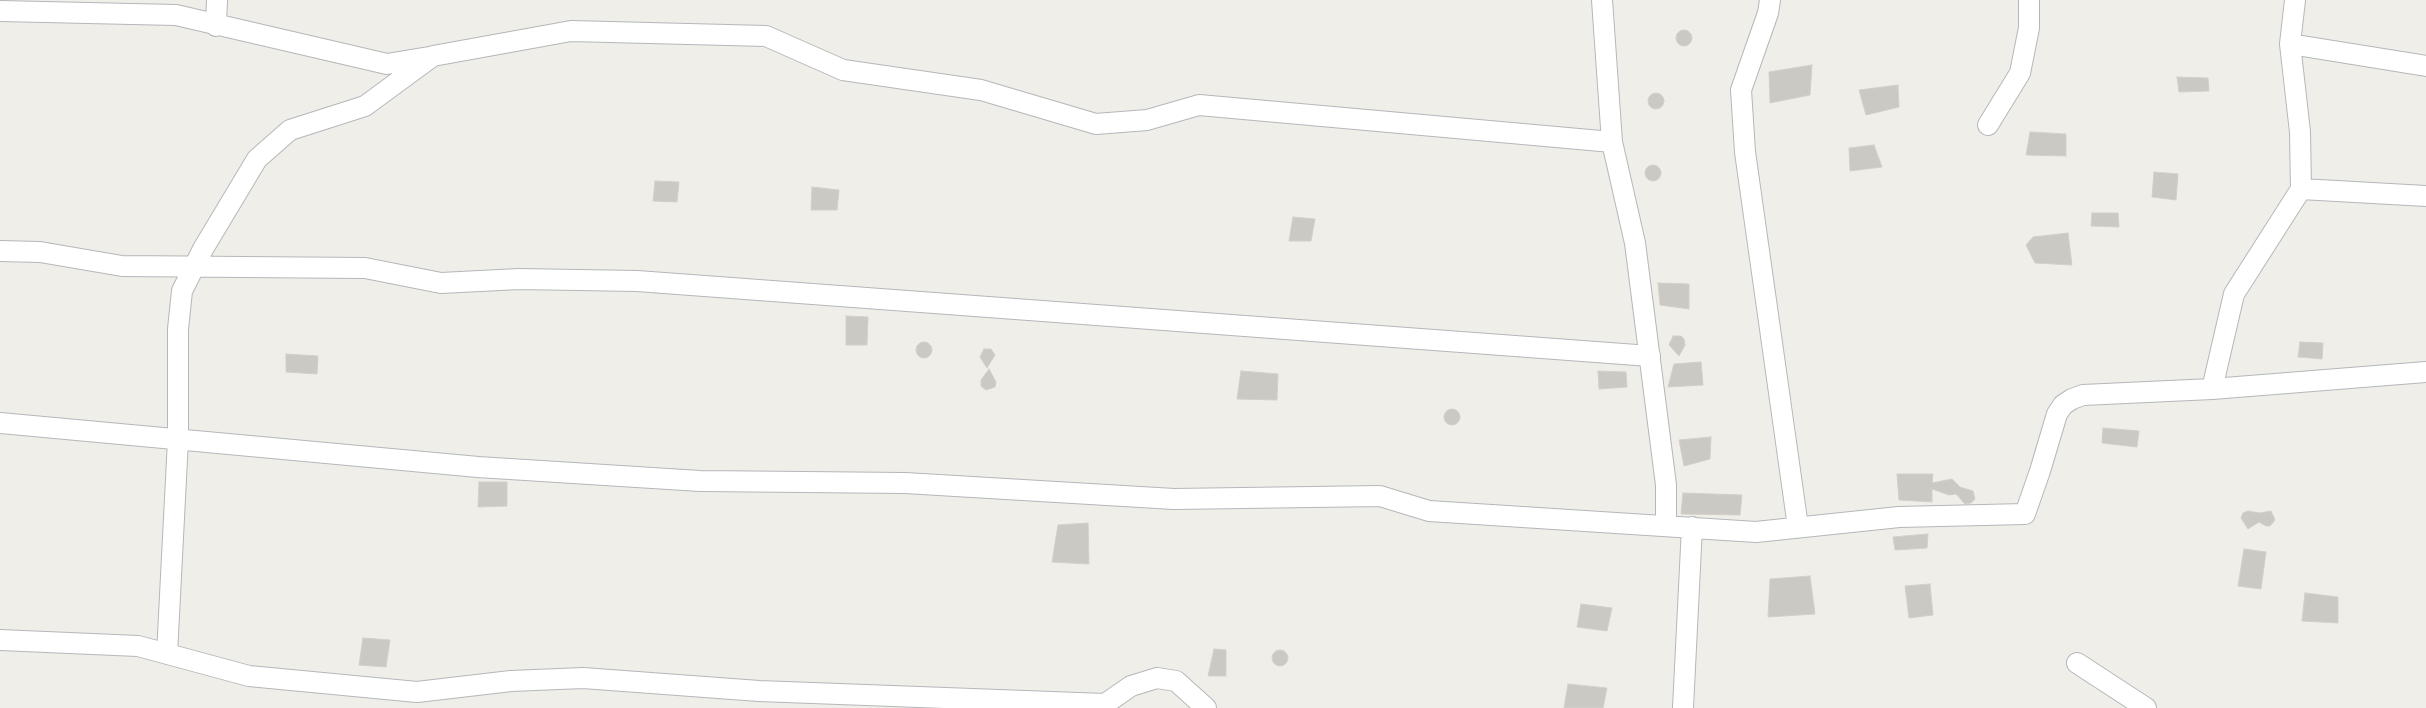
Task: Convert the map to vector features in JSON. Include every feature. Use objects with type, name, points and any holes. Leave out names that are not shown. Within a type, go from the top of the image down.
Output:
[{"type":"street","points":[[216,26],[217,0]]},
{"type":"street","points":[[1602,0],[1612,142],[1636,243],[1666,485],[1666,526]]},
{"type":"street","points":[[1770,0],[1768,13],[1741,90],[1745,152],[1798,527]]},
{"type":"street","points":[[1988,125],[2020,73],[2029,28],[2029,0]]},
{"type":"street","points":[[2212,389],[2234,294],[2301,189],[2300,132],[2290,44],[2296,0]]},
{"type":"street","points":[[0,12],[176,14],[216,26],[387,64],[571,31],[766,36],[843,70],[981,90],[1096,124],[1147,120],[1199,105],[1612,142]]},
{"type":"street","points":[[2290,44],[2426,66]]},
{"type":"street","points":[[167,654],[178,440],[178,329],[182,291],[195,268],[203,249],[257,159],[290,130],[365,106],[433,56]]},
{"type":"street","points":[[2301,189],[2426,196]]},
{"type":"street","points":[[0,251],[40,252],[122,266],[195,268],[365,268],[441,283],[519,279],[637,281],[1650,356]]},
{"type":"street","points":[[0,423],[470,466],[700,481],[905,483],[1174,500],[1380,496],[1429,511],[1756,532],[1899,517],[2025,514],[2057,414],[2063,405],[2072,399],[2083,396],[2212,389],[2426,372]]},
{"type":"street","points":[[1682,708],[1692,527]]},
{"type":"street","points":[[0,640],[138,646],[249,676],[417,692],[511,681],[583,678],[759,691],[1105,704],[1131,686],[1157,678],[1176,681],[1206,708]]},
{"type":"street","points":[[2077,663],[2146,708]]},
{"type":"building","points":[[1684,30],[1690,32],[1692,38],[1690,44],[1684,46],[1678,44],[1676,38],[1678,32]]},
{"type":"building","points":[[1812,65],[1810,95],[1770,103],[1769,72]]},
{"type":"building","points":[[2177,77],[2208,78],[2209,91],[2179,92]]},
{"type":"building","points":[[1898,85],[1899,107],[1866,115],[1859,90]]},
{"type":"building","points":[[1656,93],[1662,95],[1664,101],[1662,107],[1656,109],[1650,107],[1648,101],[1650,95]]},
{"type":"building","points":[[2030,132],[2066,134],[2066,156],[2026,155]]},
{"type":"building","points":[[1874,145],[1882,167],[1850,171],[1849,148]]},
{"type":"building","points":[[1653,165],[1659,167],[1661,173],[1659,179],[1653,181],[1647,179],[1645,173],[1647,167]]},
{"type":"building","points":[[2154,172],[2178,174],[2176,200],[2152,197]]},
{"type":"building","points":[[655,181],[679,182],[677,202],[653,201]]},
{"type":"building","points":[[812,187],[839,190],[837,210],[811,210]]},
{"type":"building","points":[[2092,213],[2118,213],[2119,227],[2091,226]]},
{"type":"building","points":[[1293,217],[1315,219],[1311,241],[1289,241]]},
{"type":"building","points":[[2068,233],[2072,265],[2035,263],[2026,245],[2033,237]]},
{"type":"building","points":[[1658,283],[1689,284],[1689,309],[1660,305]]},
{"type":"building","points":[[846,316],[868,317],[867,345],[846,345]]},
{"type":"building","points":[[1673,336],[1681,336],[1684,339],[1685,345],[1679,356],[1669,345]]},
{"type":"building","points":[[924,342],[931,347],[932,350],[927,357],[924,358],[917,353],[916,350],[921,343]]},
{"type":"building","points":[[2300,342],[2323,343],[2322,359],[2298,357]]},
{"type":"building","points":[[984,349],[991,349],[995,355],[987,368],[980,357]]},
{"type":"building","points":[[286,354],[318,356],[317,374],[286,372]]},
{"type":"building","points":[[1701,362],[1703,385],[1668,387],[1674,364]]},
{"type":"building","points":[[989,369],[996,382],[995,387],[986,390],[981,386],[981,380]]},
{"type":"building","points":[[1241,371],[1278,374],[1277,400],[1237,399]]},
{"type":"building","points":[[1598,371],[1626,372],[1627,387],[1599,389]]},
{"type":"building","points":[[1452,409],[1458,411],[1460,417],[1458,423],[1452,425],[1446,423],[1444,417],[1446,411]]},
{"type":"building","points":[[2103,428],[2139,431],[2137,447],[2102,443]]},
{"type":"building","points":[[1711,437],[1710,459],[1684,466],[1679,440]]},
{"type":"building","points":[[1897,474],[1933,474],[1932,483],[1952,479],[1960,487],[1973,491],[1975,499],[1971,503],[1965,504],[1956,494],[1949,495],[1932,489],[1932,502],[1899,500]]},
{"type":"building","points":[[479,482],[507,482],[507,506],[478,507]]},
{"type":"building","points":[[1683,493],[1742,495],[1740,515],[1681,514]]},
{"type":"building","points":[[2248,511],[2259,513],[2271,511],[2275,520],[2270,526],[2266,526],[2259,522],[2248,529],[2241,518],[2243,513]]},
{"type":"building","points":[[1088,523],[1089,564],[1052,562],[1058,525]]},
{"type":"building","points":[[1928,534],[1927,548],[1895,550],[1893,537]]},
{"type":"building","points":[[2244,549],[2266,552],[2261,589],[2238,586]]},
{"type":"building","points":[[1810,576],[1815,614],[1768,617],[1770,579]]},
{"type":"building","points":[[1930,584],[1933,615],[1909,618],[1905,586]]},
{"type":"building","points":[[2305,593],[2338,597],[2338,623],[2302,621]]},
{"type":"building","points":[[1581,604],[1612,608],[1607,631],[1577,627]]},
{"type":"building","points":[[363,638],[390,640],[386,667],[359,665]]},
{"type":"building","points":[[1214,649],[1226,650],[1226,676],[1208,676]]},
{"type":"building","points":[[1280,650],[1286,652],[1288,658],[1286,664],[1280,666],[1274,664],[1272,658],[1274,652]]},
{"type":"building","points":[[1568,684],[1607,688],[1603,708],[1564,708]]}]
